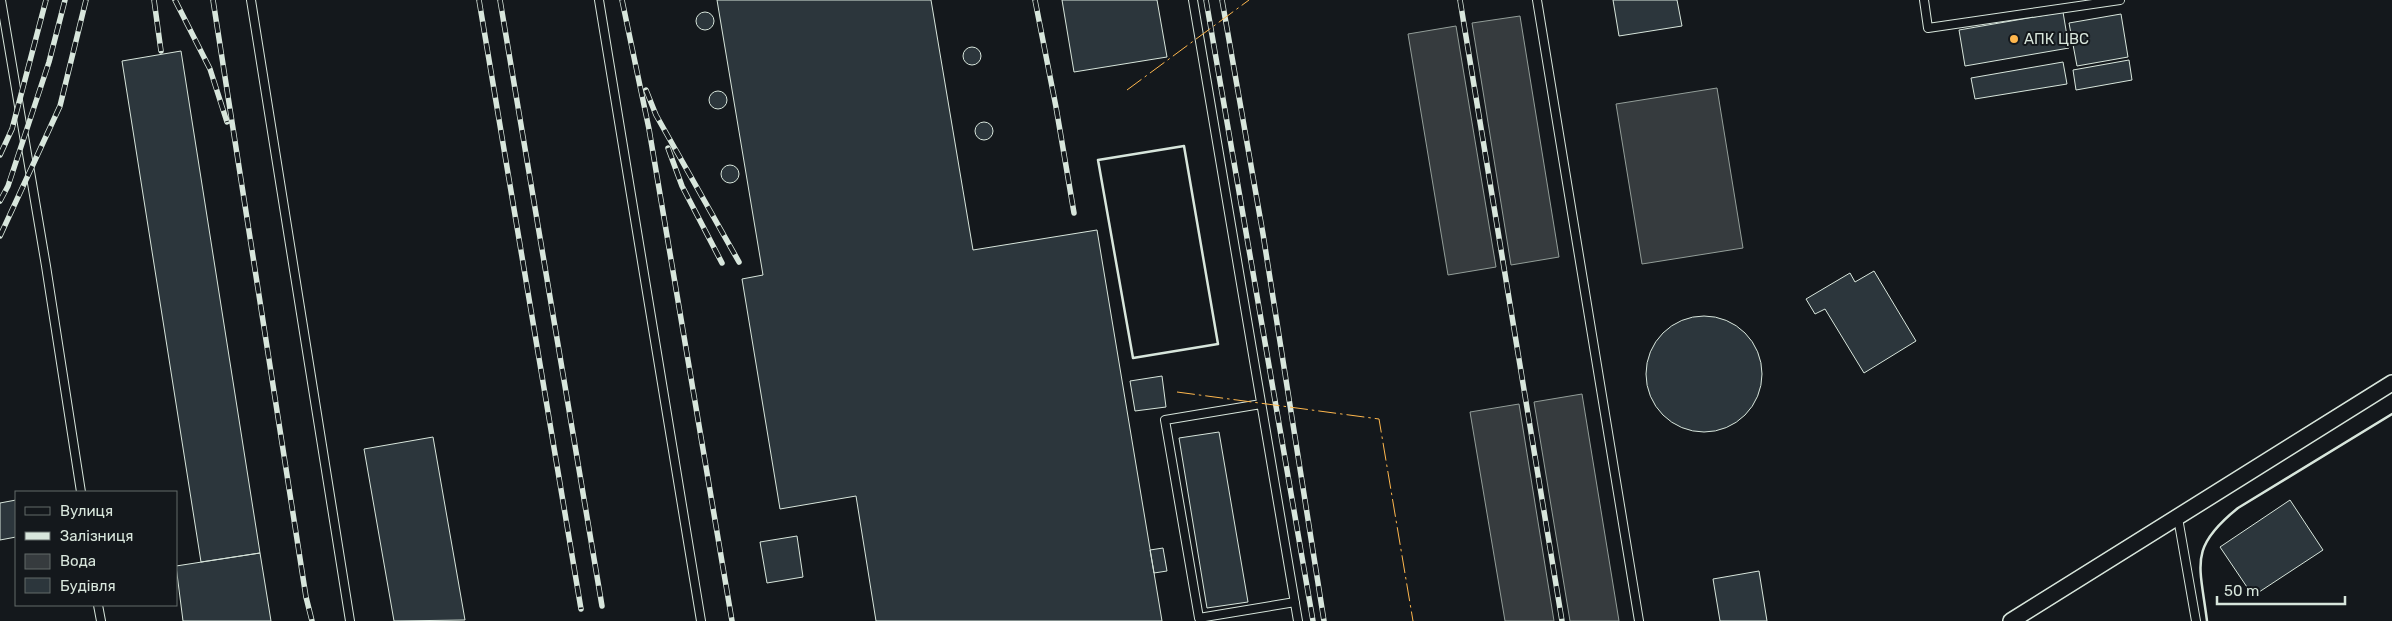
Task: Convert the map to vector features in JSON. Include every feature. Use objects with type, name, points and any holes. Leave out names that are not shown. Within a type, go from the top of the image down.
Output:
[{"type":"street","points":[[2011,621],[2392,383]]},
{"type":"lane","points":[[1,0],[46,266],[81,491]]},
{"type":"lane","points":[[251,0],[350,621]]},
{"type":"lane","points":[[599,0],[701,621]]},
{"type":"lane","points":[[1193,0],[1298,621]]},
{"type":"lane","points":[[1537,0],[1639,621]]},
{"type":"lane","points":[[1924,0],[1928,28],[2120,0]]},
{"type":"lane","points":[[1261,404],[1165,420],[1199,618],[1294,602]]},
{"type":"lane","points":[[2178,518],[2196,621]]},
{"type":"lane","points":[[98,606],[101,621]]},
{"type":"water","points":[[1520,16],[1559,257],[1511,265],[1472,23]]},
{"type":"water","points":[[1456,26],[1496,267],[1448,275],[1408,34]]},
{"type":"water","points":[[1717,88],[1743,248],[1642,264],[1616,104]]},
{"type":"water","points":[[1582,394],[1619,621],[1570,621],[1534,402]]},
{"type":"water","points":[[1519,404],[1554,621],[1505,621],[1470,412]]},
{"type":"building","points":[[717,0],[931,0],[973,250],[1097,230],[1162,621],[876,621],[856,496],[780,509],[742,279],[763,275]]},
{"type":"building","points":[[1062,0],[1157,0],[1167,57],[1074,72]]},
{"type":"building","points":[[1613,0],[1677,0],[1682,26],[1619,36]]},
{"type":"building","points":[[705,12],[711,15],[714,21],[711,27],[705,30],[699,27],[696,21],[699,15]]},
{"type":"building","points":[[2063,12],[2069,48],[1965,66],[1959,30]]},
{"type":"building","points":[[2121,14],[2128,57],[2077,66],[2069,23]]},
{"type":"building","points":[[972,47],[978,50],[981,56],[978,62],[972,65],[966,62],[963,56],[966,50]]},
{"type":"building","points":[[181,51],[260,553],[201,562],[122,61]]},
{"type":"building","points":[[2129,60],[2132,80],[2076,90],[2073,70]]},
{"type":"building","points":[[2063,62],[2067,84],[1975,99],[1971,78]]},
{"type":"building","points":[[718,91],[724,94],[727,100],[724,106],[718,109],[712,106],[709,100],[712,94]]},
{"type":"building","points":[[984,122],[990,125],[993,131],[990,137],[984,140],[978,137],[975,131],[978,125]]},
{"type":"building","points":[[730,165],[736,168],[739,174],[736,180],[730,183],[724,180],[721,174],[724,168]]},
{"type":"building","points":[[1874,271],[1916,341],[1864,373],[1825,309],[1815,314],[1806,299],[1850,273],[1855,282]]},
{"type":"building","points":[[1704,316],[1726,321],[1745,333],[1757,352],[1762,374],[1757,396],[1745,415],[1726,427],[1704,432],[1682,427],[1663,415],[1651,396],[1646,374],[1651,352],[1663,333],[1682,321]]},
{"type":"building","points":[[1162,376],[1166,407],[1135,411],[1130,381]]},
{"type":"building","points":[[1219,432],[1248,602],[1207,608],[1179,438]]},
{"type":"building","points":[[433,437],[465,620],[394,621],[364,449]]},
{"type":"building","points":[[15,500],[15,537],[0,540],[0,503]]},
{"type":"building","points":[[2290,500],[2323,550],[2253,596],[2220,547]]},
{"type":"building","points":[[797,536],[803,577],[767,583],[760,542]]},
{"type":"building","points":[[1163,548],[1167,571],[1154,573],[1150,550]]},
{"type":"building","points":[[260,553],[271,621],[183,621],[178,566]]},
{"type":"building","points":[[1759,571],[1767,621],[1720,621],[1713,579]]},
{"type":"railway","points":[[0,155],[12,129],[46,0]]},
{"type":"railway","points":[[0,201],[8,186],[49,62],[65,0]]},
{"type":"railway","points":[[0,236],[60,106],[86,0]]},
{"type":"railway","points":[[154,0],[161,51]]},
{"type":"railway","points":[[175,0],[210,69],[227,122]]},
{"type":"railway","points":[[213,0],[306,597],[312,621]]},
{"type":"railway","points":[[479,0],[581,609]]},
{"type":"railway","points":[[500,0],[602,606]]},
{"type":"railway","points":[[622,0],[649,129],[732,621]]},
{"type":"railway","points":[[1035,0],[1074,213]]},
{"type":"railway","points":[[1206,0],[1313,621]]},
{"type":"railway","points":[[1222,0],[1263,234],[1324,621]]},
{"type":"railway","points":[[1460,0],[1562,621]]},
{"type":"railway","points":[[646,90],[656,115],[739,262]]},
{"type":"railway","points":[[668,148],[682,186],[722,263]]},
{"type":"wall","points":[[1184,146],[1218,344],[1133,358],[1098,160],[1184,146]]},
{"type":"wall","points":[[2207,621],[2202,585],[2201,558],[2204,546],[2222,522],[2238,508],[2392,414]]},
{"type":"power","points":[[1127,90],[1249,0]]},
{"type":"power","points":[[1177,392],[1379,419],[1413,621]]},
{"type":"place","name":"АПК ЦВС","points":[[2014,39]]}]
